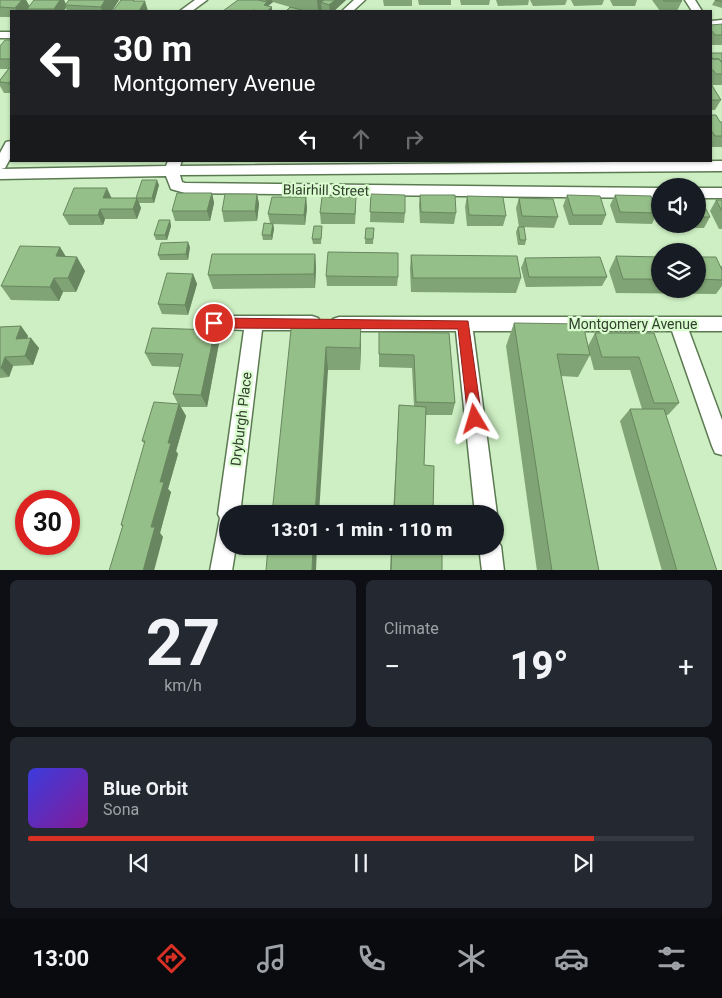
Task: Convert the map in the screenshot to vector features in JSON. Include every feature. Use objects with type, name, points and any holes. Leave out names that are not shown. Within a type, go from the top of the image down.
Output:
[{"type":"street","points":[[187,10],[202,0]]},
{"type":"street","points":[[348,10],[360,0]]},
{"type":"street","points":[[0,165],[10,147]]},
{"type":"street","name":"Blairhill Street","points":[[0,174],[173,166],[488,170],[722,166]]},
{"type":"street","name":"Blairhill Street","points":[[173,166],[176,186],[184,188],[651,193]]},
{"type":"street","points":[[488,170],[492,192]]},
{"type":"street","points":[[706,193],[722,193]]},
{"type":"street","name":"Montgomery Avenue","points":[[214,323],[722,324]]},
{"type":"street","name":"Dryburgh Place","points":[[230,505],[254,323]]},
{"type":"street","points":[[464,324],[485,505]]},
{"type":"street","points":[[678,325],[722,446]]},
{"type":"street","points":[[221,570],[223,555]]},
{"type":"street","points":[[491,555],[493,570]]},
{"type":"building","points":[[0,0],[22,0],[15,8],[0,7]]},
{"type":"building","points":[[34,0],[60,0],[54,9],[27,9]]},
{"type":"building","points":[[69,0],[105,0],[101,7],[65,5]]},
{"type":"building","points":[[121,0],[145,1],[140,10],[114,10]]},
{"type":"building","points":[[238,0],[258,0],[267,2],[264,5],[272,7],[268,10],[224,10]]},
{"type":"building","points":[[324,0],[335,0],[329,5],[321,2]]},
{"type":"building","points":[[681,0],[682,1],[664,1]]},
{"type":"building","points":[[290,7],[302,10],[287,10]]},
{"type":"building","points":[[722,24],[722,35],[715,35],[712,31],[712,25]]},
{"type":"building","points":[[5,40],[10,40],[10,59],[0,59],[0,46]]},
{"type":"building","points":[[712,53],[722,53],[722,62],[719,59],[713,59]]},
{"type":"building","points":[[712,59],[719,59],[722,63],[722,74],[716,74],[713,70]]},
{"type":"building","points":[[10,67],[9,83],[0,82]]},
{"type":"building","points":[[712,86],[721,100],[712,100]]},
{"type":"building","points":[[712,115],[716,115],[720,122],[722,122],[722,136],[715,136],[712,132]]},
{"type":"building","points":[[142,180],[157,180],[152,198],[136,198]]},
{"type":"building","points":[[74,188],[107,188],[103,198],[137,198],[133,209],[100,209],[98,215],[63,215]]},
{"type":"building","points":[[177,193],[212,193],[207,211],[172,211]]},
{"type":"building","points":[[225,194],[257,194],[255,211],[222,211]]},
{"type":"building","points":[[371,194],[405,195],[405,213],[370,212]]},
{"type":"building","points":[[420,195],[455,195],[456,213],[421,212]]},
{"type":"building","points":[[567,195],[600,196],[606,215],[573,215]]},
{"type":"building","points":[[615,195],[651,196],[651,213],[620,212]]},
{"type":"building","points":[[467,196],[503,197],[506,216],[469,215]]},
{"type":"building","points":[[272,197],[306,197],[304,215],[268,214]]},
{"type":"building","points":[[322,197],[356,197],[355,214],[320,213]]},
{"type":"building","points":[[519,198],[553,199],[558,217],[522,216]]},
{"type":"building","points":[[716,200],[722,200],[722,211]]},
{"type":"building","points":[[706,209],[710,217],[706,217]]},
{"type":"building","points":[[159,220],[170,220],[165,235],[154,235]]},
{"type":"building","points":[[264,223],[273,224],[271,235],[262,235]]},
{"type":"building","points":[[314,226],[322,226],[321,239],[312,239]]},
{"type":"building","points":[[518,227],[524,227],[526,240],[520,240]]},
{"type":"building","points":[[366,228],[374,228],[373,239],[365,239]]},
{"type":"building","points":[[188,242],[186,254],[158,255],[161,243]]},
{"type":"building","points":[[20,246],[60,247],[56,256],[77,257],[68,278],[54,278],[50,287],[1,286]]},
{"type":"building","points":[[328,252],[398,253],[398,277],[326,276]]},
{"type":"building","points":[[212,254],[315,254],[314,274],[208,275]]},
{"type":"building","points":[[411,255],[517,256],[521,278],[413,278]]},
{"type":"building","points":[[616,256],[651,257],[651,279],[623,279]]},
{"type":"building","points":[[600,257],[607,277],[529,277],[525,258]]},
{"type":"building","points":[[706,257],[716,257],[722,270],[722,280],[706,279]]},
{"type":"building","points":[[167,273],[193,274],[185,305],[158,304]]},
{"type":"building","points":[[292,320],[361,321],[360,348],[326,347],[316,505],[273,505]]},
{"type":"building","points":[[514,323],[583,324],[590,355],[557,354],[599,570],[552,570]]},
{"type":"building","points":[[21,326],[16,339],[31,338],[25,356],[5,357],[0,368],[0,327]]},
{"type":"building","points":[[152,328],[215,330],[201,395],[173,394],[183,354],[145,353]]},
{"type":"building","points":[[379,332],[449,333],[455,403],[416,402],[414,355],[379,354]]},
{"type":"building","points":[[595,333],[654,333],[679,403],[654,403],[639,357],[602,357]]},
{"type":"building","points":[[154,402],[179,404],[168,443],[171,443],[160,482],[164,482],[151,527],[155,527],[143,570],[109,570],[145,441],[142,441]]},
{"type":"building","points":[[399,405],[426,407],[424,465],[434,466],[433,505],[394,505]]},
{"type":"building","points":[[630,409],[664,409],[717,570],[677,570]]},
{"type":"building","points":[[267,555],[313,555],[312,570],[266,570]]},
{"type":"building","points":[[392,555],[442,555],[442,570],[391,570]]},
{"type":"route","points":[[214,323],[464,324],[475,419]]}]
